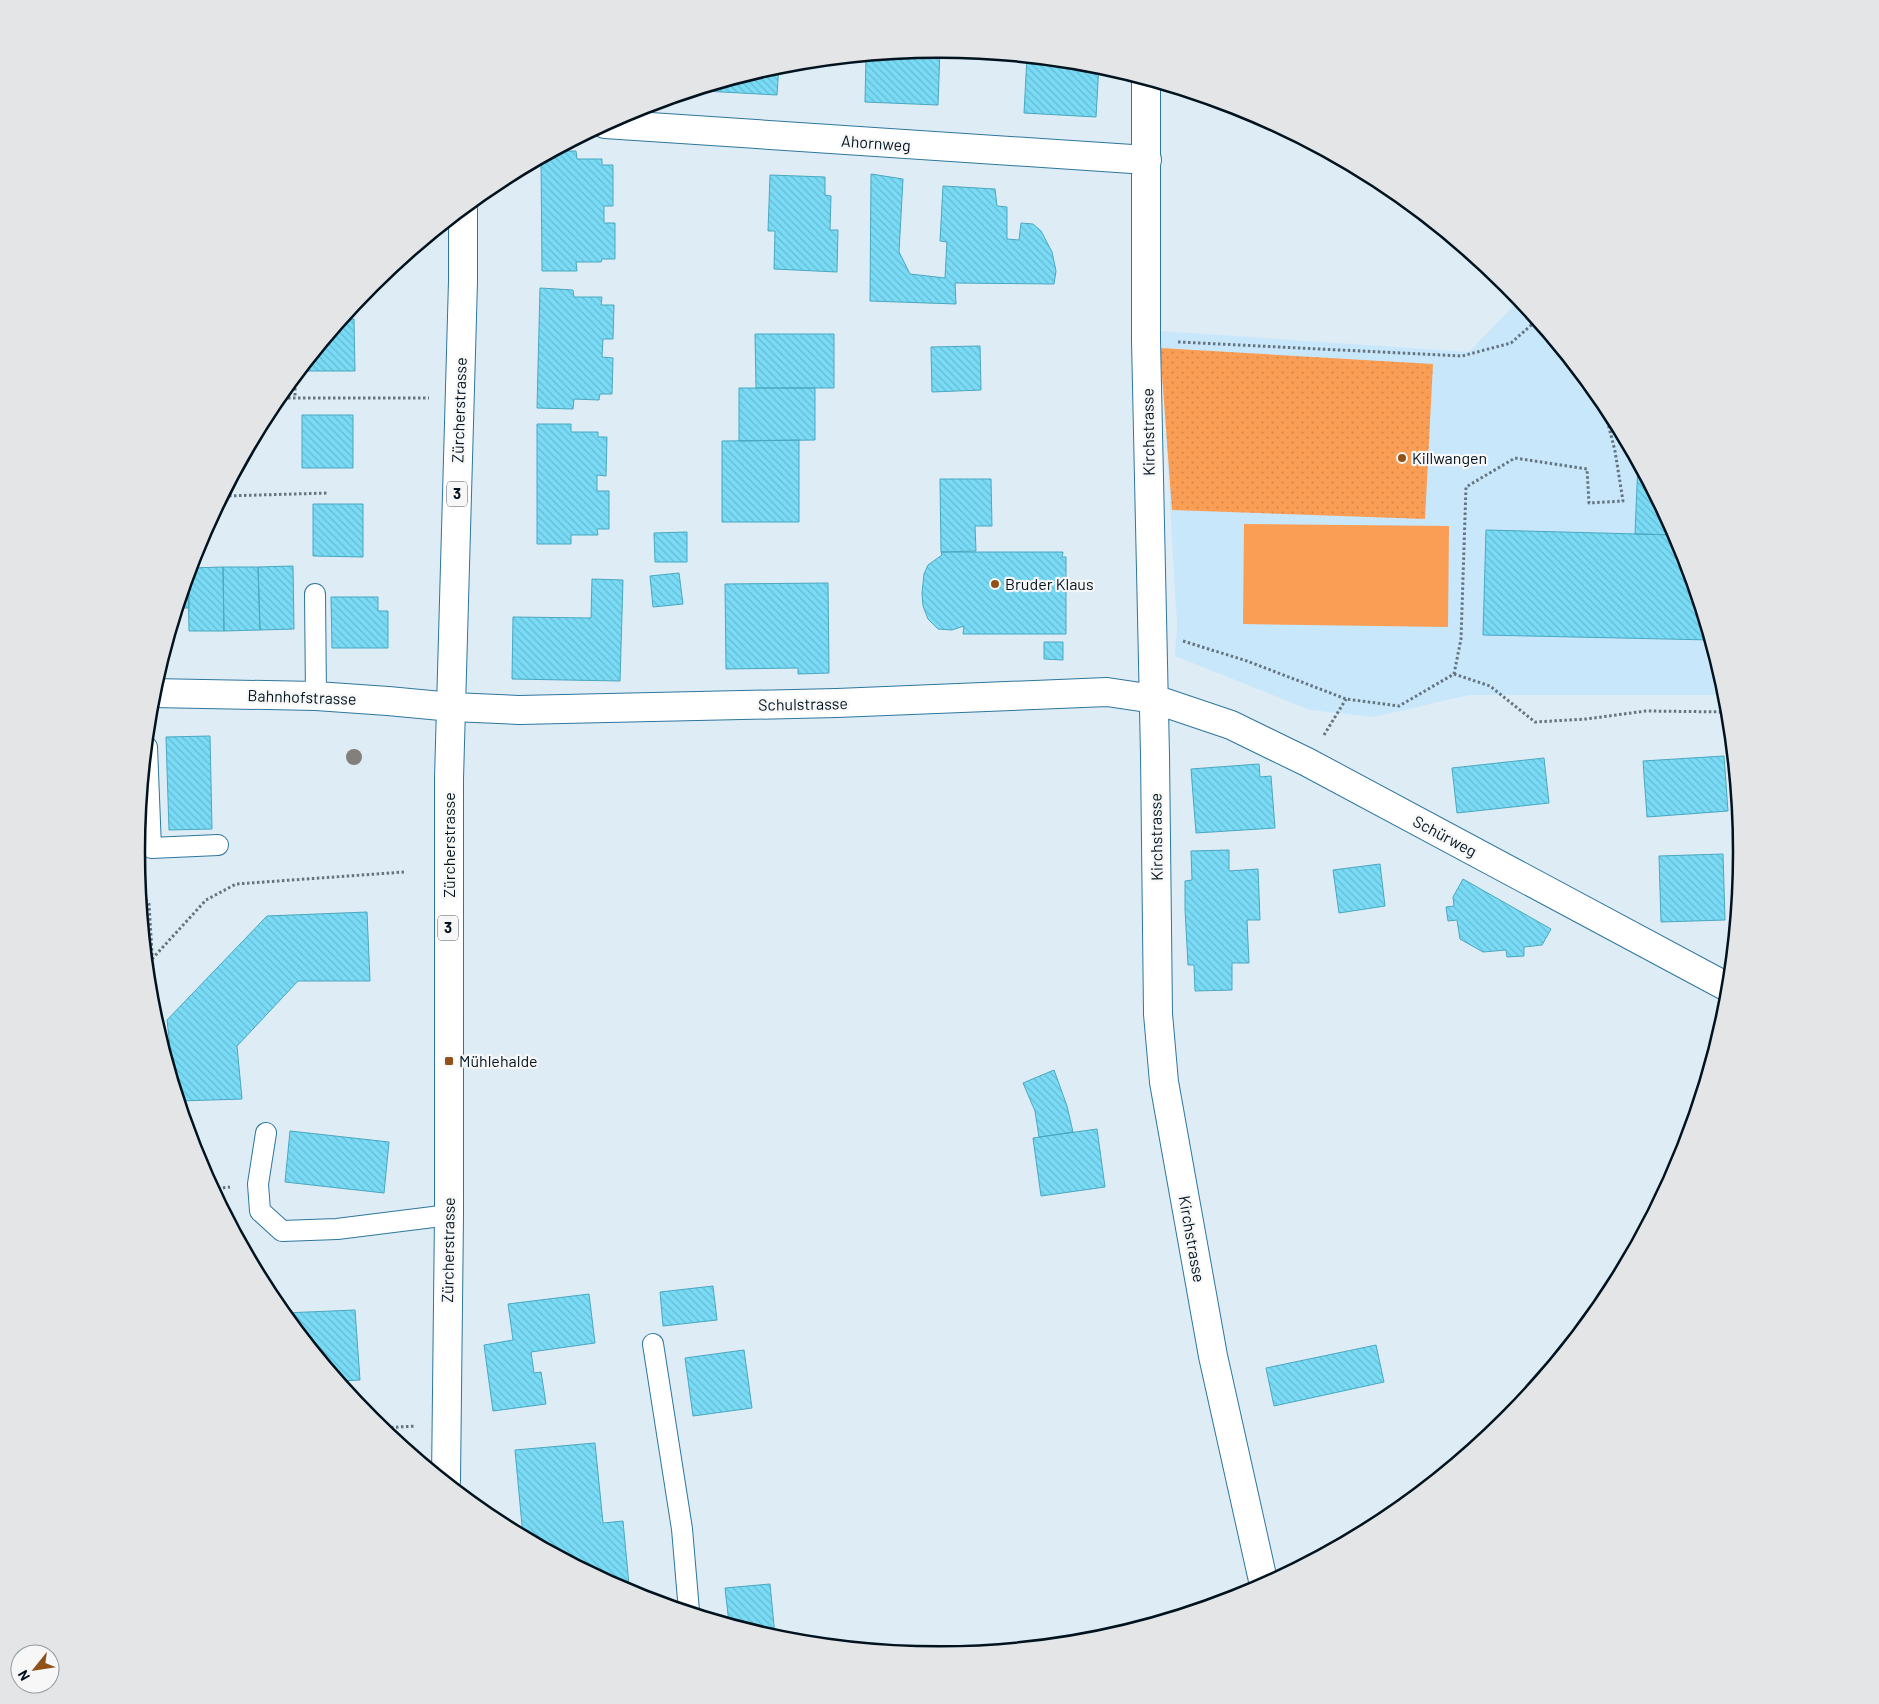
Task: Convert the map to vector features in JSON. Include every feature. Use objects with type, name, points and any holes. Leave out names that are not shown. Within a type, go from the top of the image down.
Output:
[{"type":"street","name":"Kirchstrasse","points":[[1146,85],[1146,340],[1154,698],[1158,1014],[1164,1082],[1213,1356],[1262,1578]]},
{"type":"street","name":"Ahornweg","points":[[619,125],[1147,160]]},
{"type":"street","name":"Zürcherstrasse","points":[[446,1474],[449,1215],[449,779],[463,281],[463,217]]},
{"type":"street","name":"Schulstrasse","points":[[452,707],[519,710],[837,703],[1107,692],[1154,698]]},
{"type":"street","name":"Bahnhofstrasse","points":[[161,693],[316,696],[388,700],[452,707]]},
{"type":"street","name":"Schürweg","points":[[1154,698],[1231,725],[1307,762],[1723,985]]},
{"type":"lane","points":[[315,594],[316,696]]},
{"type":"lane","points":[[148,785],[151,848],[218,845]]},
{"type":"lane","points":[[266,1133],[258,1184],[260,1211],[282,1231],[337,1229],[449,1215]]},
{"type":"lane","points":[[653,1344],[682,1529],[688,1605]]},
{"type":"path","points":[[1146,340],[1462,356],[1511,343],[1533,324]]},
{"type":"path","points":[[295,388],[295,398]]},
{"type":"path","points":[[288,398],[418,398],[459,401]]},
{"type":"path","points":[[1152,632],[1247,661],[1346,699],[1399,706],[1454,674],[1462,639],[1466,487],[1515,458],[1587,469],[1588,503],[1623,501],[1615,450],[1608,424]]},
{"type":"path","points":[[230,496],[330,493]]},
{"type":"path","points":[[1454,674],[1490,686],[1535,722],[1586,719],[1646,711],[1721,712]]},
{"type":"path","points":[[1307,762],[1346,699]]},
{"type":"path","points":[[152,959],[206,900],[236,884],[404,872]]},
{"type":"path","points":[[147,901],[149,904],[152,952]]},
{"type":"path","points":[[392,1427],[416,1426]]},
{"type":"shaded area","name":"Killwangen","points":[[1515,304],[1570,368],[1628,455],[1674,548],[1707,646],[1719,695],[1469,695],[1374,717],[1310,710],[1175,656],[1177,625],[1160,331],[1469,352]]},
{"type":"shaded area","points":[[1160,348],[1433,364],[1425,519],[1172,510]]},
{"type":"shaded area","points":[[1244,524],[1449,526],[1448,627],[1243,624]]},
{"type":"building","points":[[940,58],[938,105],[865,102],[866,61]]},
{"type":"building","points":[[1027,62],[1098,74],[1096,117],[1024,113]]},
{"type":"building","points":[[778,75],[777,95],[712,91]]},
{"type":"building","points":[[566,151],[576,151],[577,159],[602,159],[602,165],[613,165],[613,206],[604,206],[604,223],[615,223],[615,259],[602,259],[601,262],[576,262],[577,271],[542,271],[541,165]]},
{"type":"building","points":[[871,174],[903,179],[899,252],[910,274],[945,278],[947,242],[940,241],[943,186],[995,189],[997,206],[1007,207],[1007,239],[1019,240],[1021,223],[1033,224],[1041,231],[1052,252],[1056,271],[1054,284],[955,283],[956,304],[870,301]]},
{"type":"building","points":[[770,175],[825,177],[825,195],[831,196],[830,230],[838,230],[837,272],[774,269],[775,231],[768,231]]},
{"type":"building","points":[[540,288],[573,290],[574,297],[602,297],[601,305],[614,305],[613,339],[603,339],[602,357],[613,358],[612,394],[600,394],[599,400],[574,399],[573,409],[537,408]]},
{"type":"building","points":[[351,319],[354,319],[355,371],[307,371]]},
{"type":"building","points":[[755,334],[834,334],[834,388],[756,388]]},
{"type":"building","points":[[980,346],[981,390],[932,392],[931,347]]},
{"type":"building","points":[[739,388],[815,388],[815,440],[739,441]]},
{"type":"building","points":[[302,415],[353,415],[353,468],[302,468]]},
{"type":"building","points":[[537,424],[571,424],[571,432],[598,432],[598,437],[607,437],[606,476],[597,475],[597,491],[609,491],[609,529],[597,529],[598,535],[571,535],[571,544],[537,544]]},
{"type":"building","points":[[799,440],[799,522],[722,522],[722,441]]},
{"type":"building","points":[[1638,473],[1668,535],[1635,534]]},
{"type":"building","points":[[940,479],[991,479],[992,526],[975,526],[976,551],[941,552]]},
{"type":"building","points":[[313,504],[363,504],[363,557],[313,556]]},
{"type":"building","points":[[1486,530],[1668,535],[1692,597],[1705,640],[1483,635]]},
{"type":"building","points":[[687,532],[687,562],[655,562],[654,533]]},
{"type":"building","name":"Bruder Klaus","points":[[941,552],[1063,552],[1062,557],[1066,557],[1066,634],[963,634],[964,626],[952,630],[938,629],[928,619],[923,606],[922,593],[924,574],[928,565],[942,555]]},
{"type":"building","points":[[293,566],[294,629],[260,630],[258,567]]},
{"type":"building","points":[[223,567],[224,631],[189,631],[188,593],[198,568]]},
{"type":"building","points":[[223,567],[258,567],[260,630],[224,631]]},
{"type":"building","points":[[679,573],[683,604],[653,607],[650,576]]},
{"type":"building","points":[[592,579],[623,580],[620,681],[512,679],[513,617],[591,618]]},
{"type":"building","points":[[828,583],[829,673],[798,674],[798,668],[726,669],[725,584]]},
{"type":"building","points":[[189,592],[189,608],[184,608]]},
{"type":"building","points":[[331,597],[378,597],[378,611],[388,611],[388,648],[332,648]]},
{"type":"building","points":[[1044,642],[1063,642],[1063,660],[1044,659]]},
{"type":"building","points":[[210,736],[212,829],[169,830],[166,737]]},
{"type":"building","points":[[1724,756],[1728,811],[1647,817],[1643,761]]},
{"type":"building","points":[[1544,758],[1549,803],[1457,813],[1452,768]]},
{"type":"building","points":[[1259,764],[1260,777],[1271,776],[1275,828],[1196,833],[1191,769]]},
{"type":"building","points":[[1229,850],[1229,871],[1258,869],[1260,920],[1247,920],[1249,963],[1232,963],[1232,990],[1195,991],[1194,965],[1188,965],[1185,909],[1185,881],[1192,880],[1191,851]]},
{"type":"building","points":[[1723,854],[1725,920],[1661,922],[1659,856]]},
{"type":"building","points":[[1380,864],[1385,906],[1339,913],[1333,870]]},
{"type":"building","points":[[1463,879],[1551,929],[1542,945],[1524,947],[1524,956],[1507,957],[1506,950],[1483,952],[1460,939],[1457,920],[1448,921],[1446,907],[1454,906],[1453,897]]},
{"type":"building","points":[[367,912],[370,981],[298,981],[237,1046],[242,1099],[185,1101],[171,1052],[167,1020],[267,916]]},
{"type":"building","points":[[1054,1070],[1067,1106],[1073,1132],[1039,1137],[1035,1111],[1023,1083]]},
{"type":"building","points":[[1097,1129],[1105,1187],[1041,1196],[1033,1138]]},
{"type":"building","points":[[290,1131],[389,1142],[384,1193],[285,1182]]},
{"type":"building","points":[[713,1286],[717,1320],[663,1326],[660,1292]]},
{"type":"building","points":[[589,1294],[595,1343],[531,1352],[534,1373],[541,1372],[546,1404],[493,1411],[484,1345],[513,1340],[508,1304]]},
{"type":"building","points":[[355,1310],[360,1380],[346,1381],[309,1336],[293,1313]]},
{"type":"building","points":[[1376,1345],[1384,1382],[1274,1406],[1266,1368]]},
{"type":"building","points":[[744,1350],[752,1408],[693,1416],[685,1358]]},
{"type":"building","points":[[595,1443],[603,1523],[623,1521],[629,1583],[588,1565],[522,1528],[515,1450]]},
{"type":"building","points":[[770,1584],[774,1628],[728,1617],[725,1588]]},
{"type":"place","name":"Killwangen","points":[[1402,458]]},
{"type":"place","name":"Bruder Klaus","points":[[995,584]]},
{"type":"place","name":"Mühlehalde","points":[[449,1061]]}]
